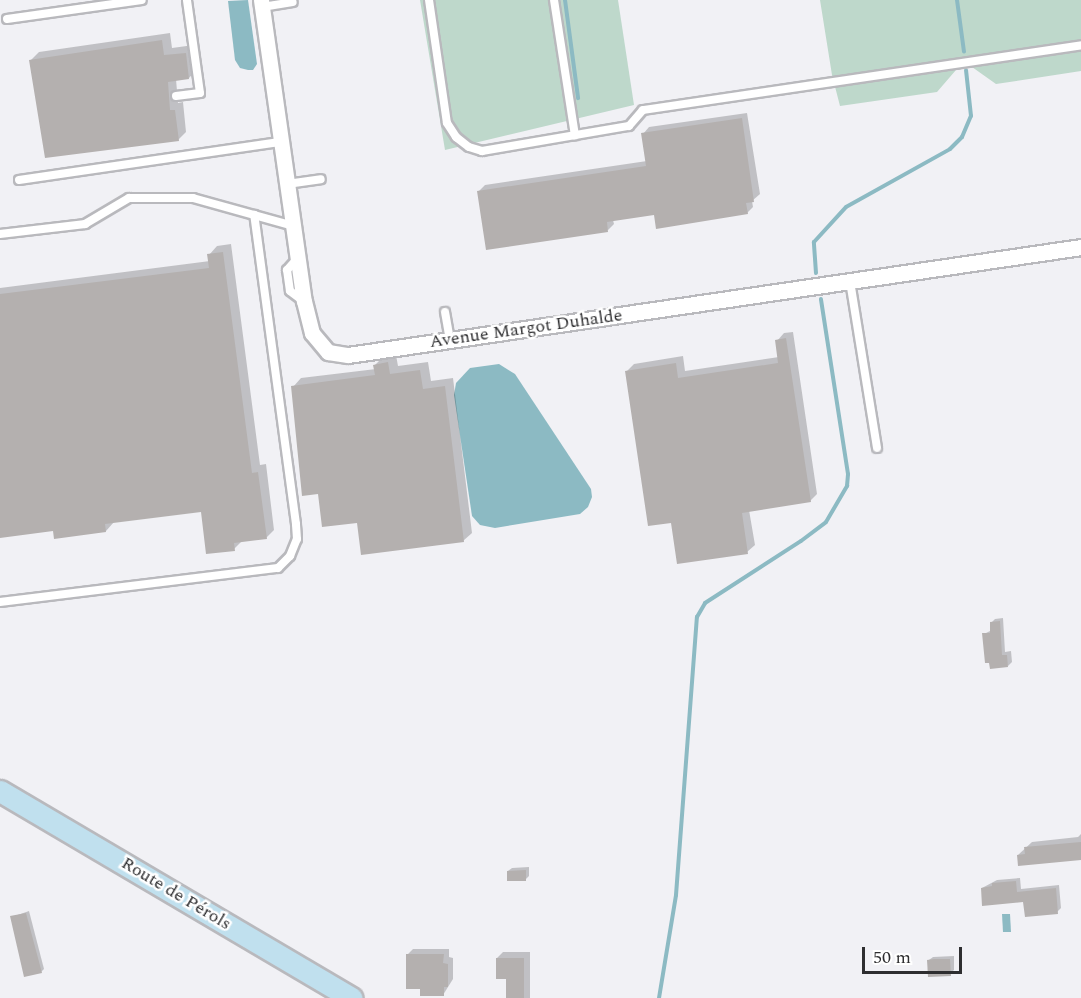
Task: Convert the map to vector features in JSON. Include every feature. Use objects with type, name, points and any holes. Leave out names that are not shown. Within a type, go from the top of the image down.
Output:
[{"type":"street","name":"Avenue Margot Duhalde","points":[[262,4],[304,301],[312,333],[328,352],[348,355],[1081,247]]},
{"type":"street","name":"Route de Pérols","points":[[0,791],[352,998]]},
{"type":"lane","points":[[7,19],[141,0]]},
{"type":"lane","points":[[176,96],[200,93],[187,0]]},
{"type":"lane","points":[[429,0],[447,123],[456,138],[482,151],[629,126],[643,110],[1081,45]]},
{"type":"lane","points":[[554,0],[575,135]]},
{"type":"lane","points":[[262,4],[293,2]]},
{"type":"lane","points":[[19,180],[281,142]]},
{"type":"lane","points":[[287,184],[321,179]]},
{"type":"lane","points":[[0,234],[85,224],[129,198],[193,198],[293,226]]},
{"type":"lane","points":[[0,602],[278,568],[290,556],[297,539],[296,524],[254,215]]},
{"type":"lane","points":[[850,281],[877,448]]},
{"type":"lane","points":[[445,312],[450,340]]},
{"type":"green space","points":[[420,0],[618,0],[634,105],[445,150]]},
{"type":"green space","points":[[820,0],[1081,0],[1081,71],[996,84],[972,67],[956,70],[937,92],[840,106],[832,75]]},
{"type":"water","points":[[248,0],[257,64],[253,70],[240,68],[235,60],[228,1]]},
{"type":"water","points":[[499,364],[515,374],[591,489],[592,497],[588,507],[580,514],[495,528],[480,525],[472,516],[454,395],[456,383],[470,368]]},
{"type":"water","points":[[1002,914],[1010,914],[1011,932],[1003,932]]},
{"type":"building","points":[[162,40],[164,55],[186,53],[189,79],[168,82],[170,110],[175,110],[179,141],[45,158],[29,60]]},
{"type":"building","points":[[742,118],[754,202],[746,203],[748,214],[656,229],[654,215],[607,222],[608,232],[486,250],[477,191],[646,166],[641,133]]},
{"type":"building","points":[[223,252],[252,473],[258,472],[267,539],[234,543],[235,551],[206,554],[201,512],[105,524],[106,532],[54,539],[53,531],[0,538],[0,294],[209,268],[207,254]]},
{"type":"building","points":[[786,338],[811,502],[742,513],[748,554],[677,564],[671,523],[648,526],[625,371],[676,363],[678,378],[778,363],[775,340]]},
{"type":"building","points":[[388,362],[390,374],[420,370],[423,389],[445,386],[464,542],[361,555],[357,523],[322,527],[318,494],[302,496],[291,386],[375,375],[373,365]]},
{"type":"building","points":[[1000,621],[1002,655],[1007,655],[1008,667],[990,669],[989,663],[985,663],[982,633],[990,633],[990,622]]},
{"type":"building","points":[[1081,842],[1081,860],[1018,866],[1017,855],[1025,854],[1024,847]]},
{"type":"building","points":[[526,870],[526,881],[507,881],[507,871]]},
{"type":"building","points":[[1016,881],[1017,892],[1056,888],[1058,914],[1025,917],[1023,902],[982,906],[981,888],[992,886],[992,883]]},
{"type":"building","points":[[26,913],[42,973],[24,977],[10,916]]},
{"type":"building","points":[[406,954],[444,954],[443,963],[448,964],[448,987],[444,987],[444,996],[420,996],[420,989],[406,989]]},
{"type":"building","points":[[496,958],[524,958],[524,998],[506,998],[506,979],[496,979]]},
{"type":"building","points":[[950,959],[951,976],[928,977],[927,960]]},
{"type":"waterway","points":[[565,0],[578,98]]},
{"type":"waterway","points":[[957,0],[964,52]]},
{"type":"waterway","points":[[816,273],[814,242],[846,207],[950,149],[962,137],[971,116],[966,70]]},
{"type":"waterway","points":[[659,998],[676,895],[697,617],[705,603],[801,541],[826,522],[847,486],[848,474],[821,299]]}]
